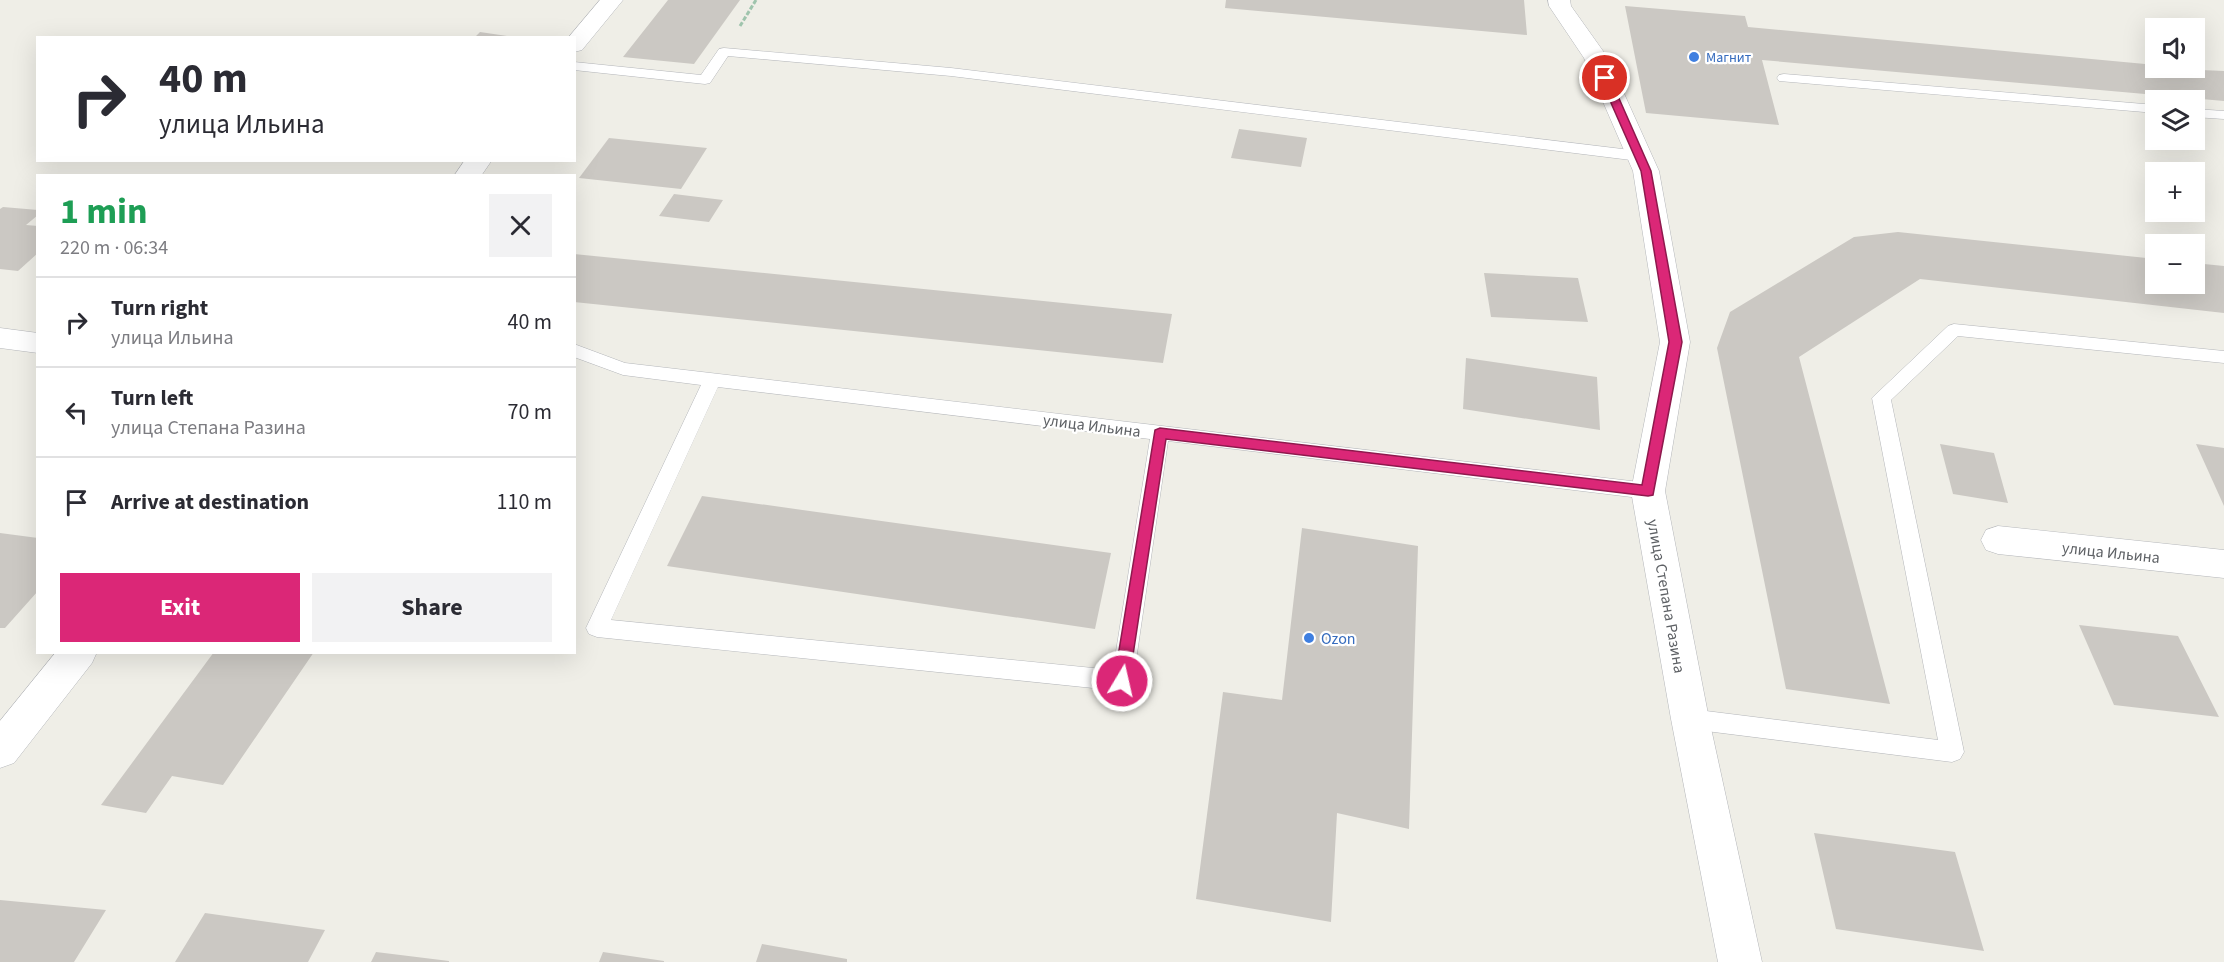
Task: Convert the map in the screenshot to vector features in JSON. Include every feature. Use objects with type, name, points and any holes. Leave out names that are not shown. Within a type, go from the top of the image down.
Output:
[{"type":"street","points":[[576,43],[612,0]]},
{"type":"street","name":"улица Степана Разина","points":[[1559,0],[1560,6],[1596,58],[1646,171],[1676,342],[1648,491],[1690,719],[1740,962]]},
{"type":"street","points":[[0,338],[36,343]]},
{"type":"street","name":"улица Ильина","points":[[1998,540],[2224,564]]},
{"type":"street","points":[[0,750],[77,654]]},
{"type":"lane","points":[[576,66],[705,80],[724,52],[963,73],[1639,156]]},
{"type":"lane","points":[[1784,78],[2145,108]]},
{"type":"lane","points":[[2205,113],[2224,115]]},
{"type":"lane","points":[[1690,719],[1952,752],[1881,398],[1954,330],[2224,357]]},
{"type":"lane","name":"улица Ильина","points":[[576,351],[623,369],[1648,491]]},
{"type":"lane","points":[[712,380],[597,628],[1122,681],[1160,433]]},
{"type":"building","points":[[668,0],[740,0],[694,64],[623,57]]},
{"type":"building","points":[[1226,0],[1524,0],[1527,35],[1225,8]]},
{"type":"building","points":[[1625,6],[1745,16],[1748,27],[2145,64],[2145,78],[2205,78],[2205,70],[2224,71],[2224,101],[2205,99],[2205,90],[2145,90],[2145,94],[1762,60],[1779,125],[1646,113]]},
{"type":"building","points":[[480,32],[507,36],[476,36]]},
{"type":"building","points":[[1239,129],[1307,138],[1301,167],[1231,158]]},
{"type":"building","points":[[609,138],[707,148],[681,189],[579,178]]},
{"type":"building","points":[[674,194],[723,200],[709,222],[659,216]]},
{"type":"building","points":[[3,207],[36,210],[36,217],[26,225],[36,226],[36,255],[18,271],[0,269],[0,209]]},
{"type":"building","points":[[1898,232],[2145,258],[2145,294],[2205,294],[2205,264],[2224,266],[2224,313],[1920,279],[1799,357],[1890,704],[1786,689],[1717,348],[1730,312],[1854,237]]},
{"type":"building","points":[[576,254],[1172,314],[1163,363],[576,302]]},
{"type":"building","points":[[1484,273],[1578,278],[1588,322],[1491,317]]},
{"type":"building","points":[[1466,358],[1597,377],[1600,430],[1463,409]]},
{"type":"building","points":[[1940,444],[1994,453],[2008,503],[1953,494]]},
{"type":"building","points":[[2196,444],[2224,448],[2224,506]]},
{"type":"building","points":[[702,496],[1111,553],[1095,629],[667,566]]},
{"type":"building","points":[[1302,528],[1418,546],[1409,829],[1337,813],[1331,922],[1196,899],[1223,692],[1282,700]]},
{"type":"building","points":[[0,533],[36,538],[36,593],[5,628],[0,628]]},
{"type":"building","points":[[2079,625],[2178,636],[2219,717],[2114,705]]},
{"type":"building","points":[[213,654],[313,654],[223,785],[172,776],[146,813],[101,805]]},
{"type":"building","points":[[1814,833],[1955,852],[1984,951],[1836,929]]},
{"type":"building","points":[[0,900],[106,910],[74,962],[0,962]]},
{"type":"building","points":[[205,913],[325,930],[308,962],[175,962]]},
{"type":"building","points":[[762,944],[847,959],[847,962],[756,962]]},
{"type":"building","points":[[376,952],[449,961],[449,962],[371,962]]},
{"type":"building","points":[[603,952],[664,961],[664,962],[599,962]]},
{"type":"place","name":"Магнит","points":[[1694,57]]},
{"type":"place","name":"Ozon","points":[[1309,638]]},
{"type":"route","points":[[1122,681],[1160,433],[1648,491],[1676,342],[1646,171],[1605,78]]}]
